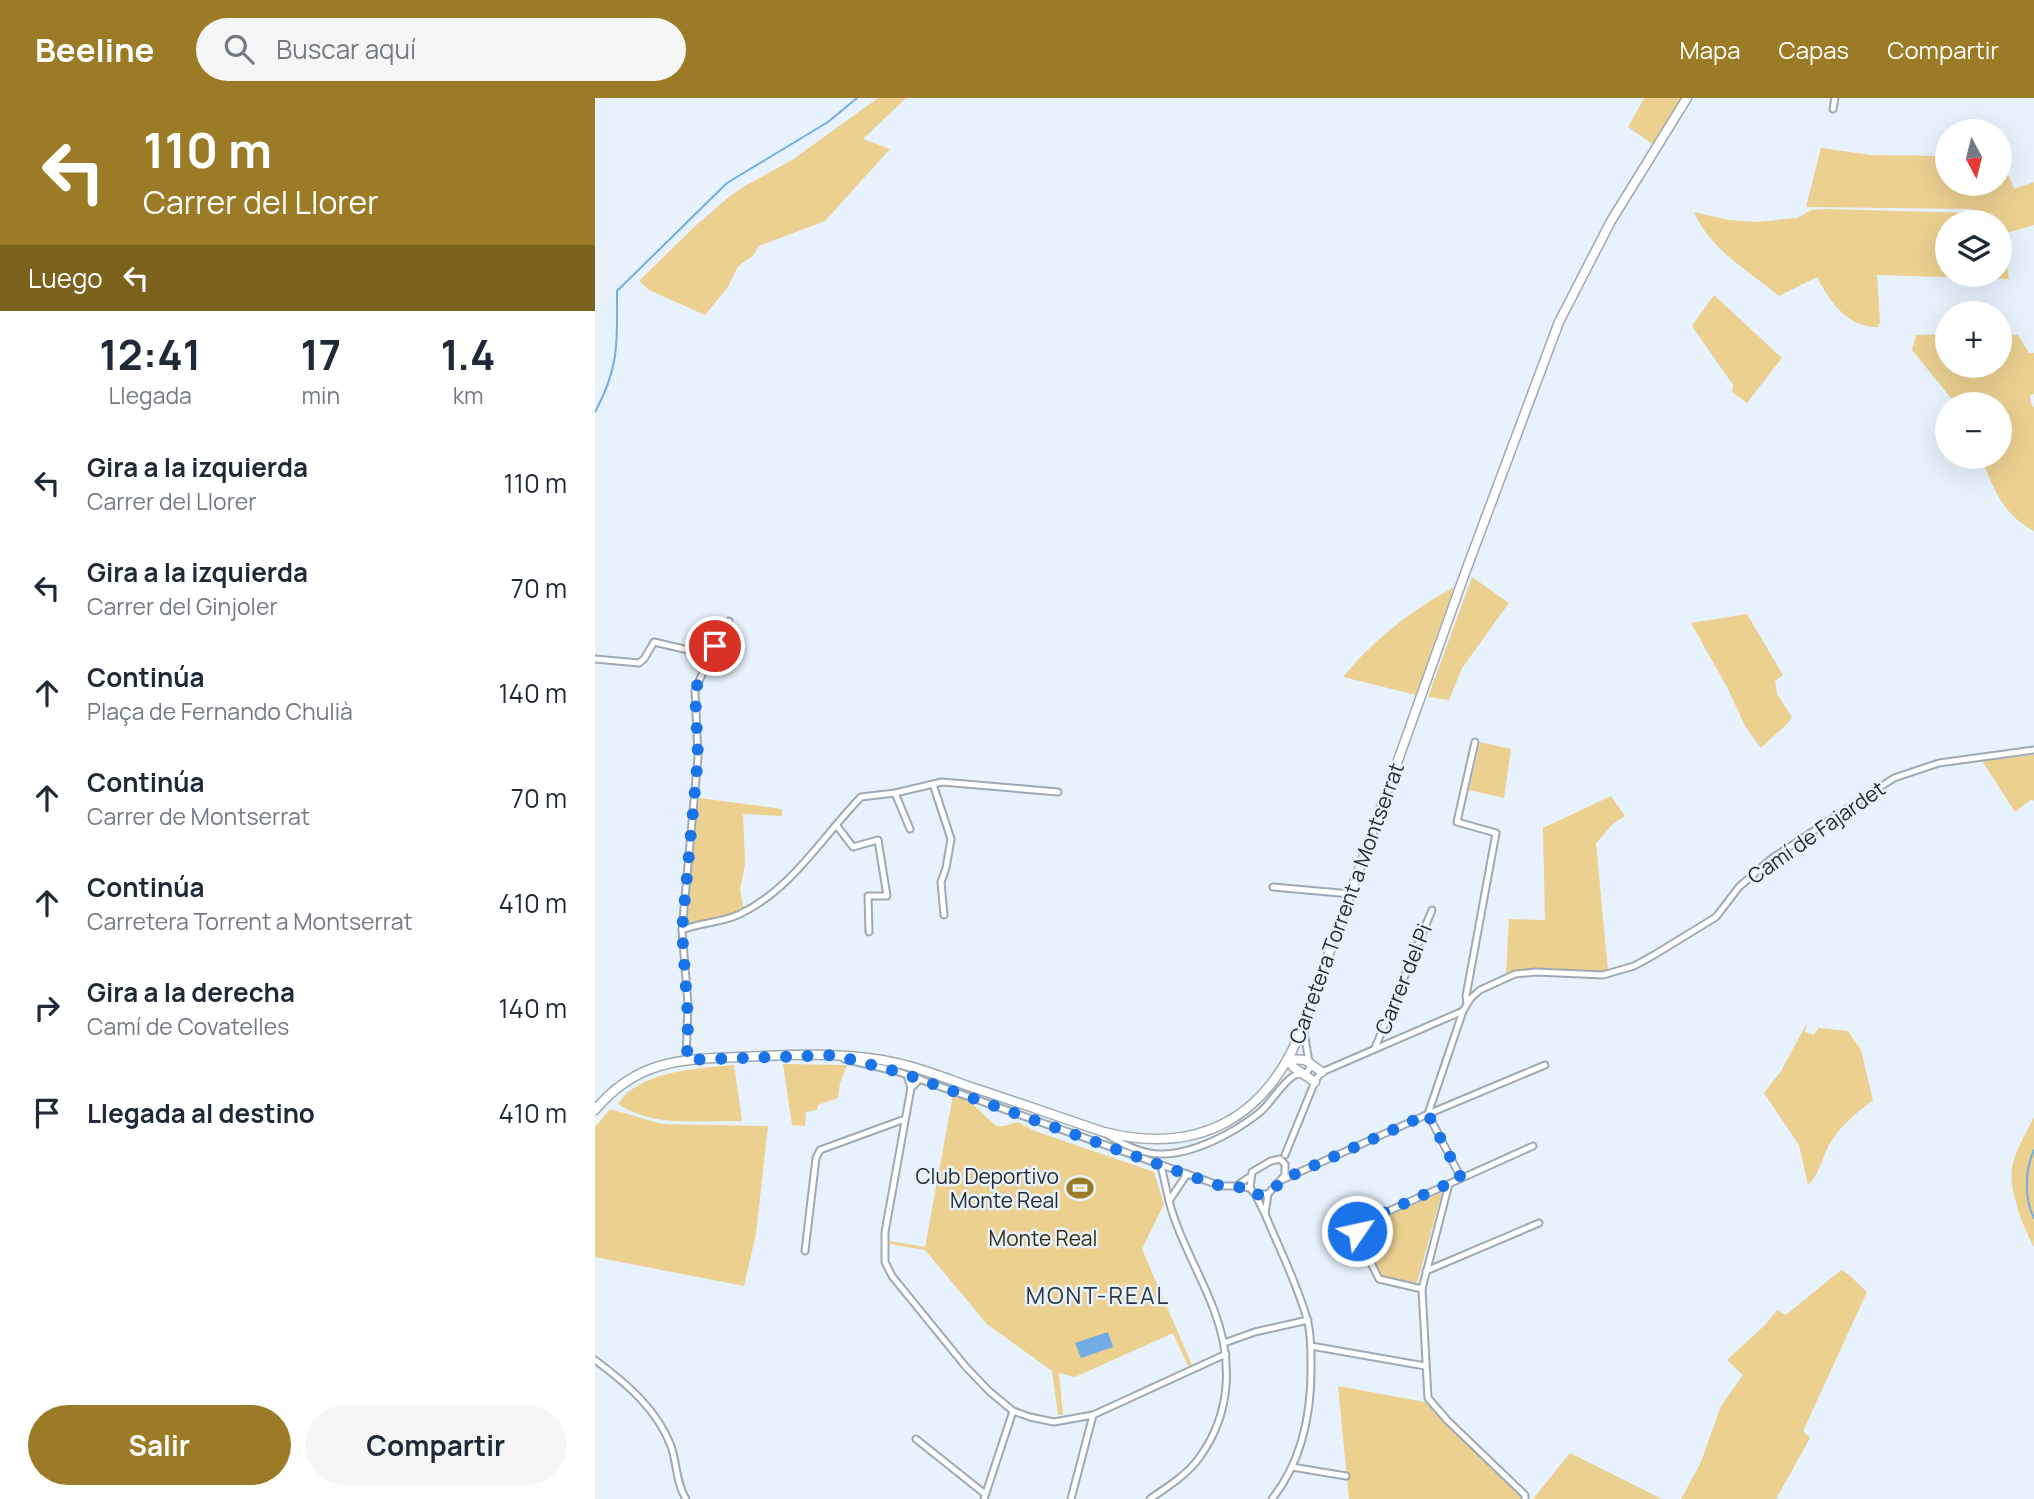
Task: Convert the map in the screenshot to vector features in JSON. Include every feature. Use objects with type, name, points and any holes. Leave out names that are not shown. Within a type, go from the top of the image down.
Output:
[{"type":"main road","name":"Carretera Torrent a Montserrat","points":[[595,1110],[611,1091],[637,1074],[660,1065],[687,1060],[834,1055],[904,1065],[1102,1132],[1136,1139],[1159,1140],[1196,1135],[1217,1126],[1236,1116],[1273,1085],[1289,1059],[1303,1026],[1455,598],[1559,322],[1611,221],[1687,98]]},
{"type":"main road","points":[[1289,1059],[1309,1062],[1318,1078],[1302,1074],[1293,1067],[1289,1059]]},
{"type":"street","points":[[1833,109],[1835,98]]},
{"type":"street","points":[[687,1060],[688,1024],[682,930],[698,757],[695,690],[729,621]]},
{"type":"street","points":[[595,659],[639,663],[654,642],[710,655]]},
{"type":"street","name":"Camí de Fajardet","points":[[1467,1004],[1466,996],[1496,833],[1457,822],[1475,742]]},
{"type":"street","name":"Camí de Fajardet","points":[[1428,1114],[1463,1011],[1480,990],[1515,974],[1536,972],[1603,975],[1634,966],[1702,928],[1716,917],[1739,887],[1771,859],[1883,783],[1939,763],[2034,750]]},
{"type":"street","points":[[682,930],[735,917],[753,907],[804,864],[861,797],[895,793],[942,782],[1058,792]]},
{"type":"street","points":[[933,784],[951,839],[941,882],[944,915]]},
{"type":"street","points":[[895,793],[910,829]]},
{"type":"street","points":[[837,826],[853,847],[878,840],[887,897],[868,896],[869,932]]},
{"type":"street","points":[[1273,887],[1351,894]]},
{"type":"street","name":"Carrer del Pi","points":[[1375,1048],[1432,909]]},
{"type":"street","points":[[1265,1214],[1268,1194],[1285,1175],[1284,1162],[1318,1078],[1375,1048],[1463,1011]]},
{"type":"street","points":[[1102,1132],[1116,1141],[1150,1153],[1174,1153],[1212,1141],[1234,1130],[1259,1112],[1294,1075],[1302,1074],[1310,1068],[1303,1026]]},
{"type":"street","points":[[834,1055],[920,1079],[1221,1186],[1250,1188],[1265,1214],[1308,1320],[1311,1346],[1312,1390],[1306,1426],[1292,1467],[1272,1499]]},
{"type":"street","points":[[1282,1180],[1545,1065]]},
{"type":"street","points":[[907,1075],[911,1088],[885,1232],[885,1262],[892,1276],[966,1367],[989,1391],[1013,1411],[1054,1422],[1093,1415],[1226,1354]]},
{"type":"street","points":[[911,1088],[920,1079]]},
{"type":"street","points":[[1428,1114],[1461,1178]]},
{"type":"street","points":[[805,1251],[816,1158],[820,1150],[905,1119]]},
{"type":"street","points":[[1422,1289],[1379,1279],[1357,1231],[1363,1222],[1533,1146]]},
{"type":"street","points":[[1250,1188],[1252,1172],[1271,1161],[1284,1162],[1299,1173]]},
{"type":"street","points":[[1150,1499],[1180,1477],[1199,1458],[1213,1433],[1223,1406],[1227,1382],[1224,1342],[1214,1309],[1169,1201],[1161,1165]]},
{"type":"street","points":[[1169,1201],[1187,1174]]},
{"type":"street","points":[[1236,1186],[1251,1176]]},
{"type":"street","points":[[1449,1184],[1422,1289],[1426,1391],[1431,1402],[1525,1495],[1525,1499]]},
{"type":"street","points":[[1255,1194],[1268,1194]]},
{"type":"street","points":[[1426,1270],[1539,1223]]},
{"type":"street","points":[[1224,1342],[1308,1320]]},
{"type":"street","points":[[1311,1346],[1425,1366]]},
{"type":"street","points":[[595,1360],[621,1379],[657,1419],[672,1449],[680,1486],[686,1499]]},
{"type":"street","points":[[916,1439],[984,1497],[1013,1411]]},
{"type":"street","points":[[1071,1499],[1093,1415]]},
{"type":"street","points":[[1292,1467],[1346,1476]]},
{"type":"green space","points":[[878,98],[906,98],[863,139],[890,149],[825,221],[759,246],[753,256],[738,266],[728,287],[705,315],[649,290],[639,281],[725,200],[792,160]]},
{"type":"green space","points":[[1644,98],[1682,98],[1654,145],[1628,127]]},
{"type":"green space","points":[[1821,148],[1871,155],[1935,156],[1935,196],[2013,196],[2013,187],[2014,189],[2034,182],[2034,225],[2012,231],[2012,210],[1806,207]]},
{"type":"green space","points":[[1812,210],[1935,212],[1935,277],[1877,275],[1880,322],[1878,327],[1867,326],[1857,323],[1841,311],[1827,295],[1817,277],[1779,296],[1720,249],[1701,226],[1694,212],[1729,220],[1756,222],[1797,218]]},
{"type":"green space","points":[[1714,295],[1782,358],[1747,403],[1732,392],[1733,385],[1692,326]]},
{"type":"green space","points":[[1935,334],[1935,378],[2012,378],[2012,335],[2018,335],[2029,353],[2034,353],[2034,394],[2030,395],[2034,408],[2034,531],[2014,517],[2000,500],[1986,469],[2012,469],[2012,392],[1946,392],[1912,350],[1916,335]]},
{"type":"green space","points":[[1472,577],[1509,603],[1462,668],[1449,700],[1428,697]]},
{"type":"green space","points":[[1454,587],[1416,695],[1343,677],[1394,626]]},
{"type":"green space","points":[[1747,614],[1783,675],[1775,681],[1777,694],[1792,717],[1761,748],[1745,726],[1727,687],[1691,623]]},
{"type":"green space","points":[[1480,742],[1511,749],[1504,798],[1469,790]]},
{"type":"green space","points":[[2034,755],[2034,801],[2032,799],[2015,812],[1982,761]]},
{"type":"green space","points":[[1611,796],[1625,816],[1614,823],[1596,843],[1608,971],[1540,969],[1506,973],[1509,919],[1545,920],[1543,828]]},
{"type":"green space","points":[[699,798],[782,809],[782,816],[743,814],[745,864],[740,890],[744,910],[732,916],[684,925]]},
{"type":"green space","points":[[1807,1023],[1805,1032],[1814,1035],[1818,1028],[1848,1031],[1861,1050],[1873,1100],[1838,1132],[1808,1185],[1799,1145],[1764,1093],[1781,1071]]},
{"type":"green space","points":[[783,1064],[847,1065],[838,1098],[818,1105],[817,1110],[806,1112],[805,1126],[792,1125]]},
{"type":"green space","points":[[734,1065],[742,1121],[662,1120],[632,1112],[618,1104],[627,1093],[654,1078],[687,1070]]},
{"type":"green space","name":"Monte Real","points":[[960,1092],[996,1126],[1018,1122],[1035,1131],[1154,1172],[1164,1204],[1142,1249],[1192,1365],[1188,1366],[1173,1333],[1075,1377],[1059,1373],[1063,1415],[1058,1415],[1052,1371],[987,1324],[925,1250],[890,1244],[890,1241],[925,1247],[953,1095]]},
{"type":"green space","points":[[610,1109],[662,1124],[768,1126],[756,1234],[744,1286],[595,1257],[595,1127]]},
{"type":"green space","points":[[2034,1117],[2034,1247],[2018,1209],[2012,1168]]},
{"type":"green space","points":[[1442,1192],[1417,1283],[1382,1276],[1363,1236],[1364,1227]]},
{"type":"green space","points":[[1841,1270],[1867,1292],[1803,1431],[1810,1438],[1776,1499],[1681,1499],[1701,1462],[1721,1406],[1743,1375],[1727,1360],[1766,1324],[1777,1310],[1786,1315]]},
{"type":"green space","points":[[1338,1386],[1425,1402],[1524,1499],[1349,1499]]},
{"type":"green space","points":[[1570,1453],[1662,1499],[1533,1499]]},
{"type":"water","points":[[1108,1332],[1113,1347],[1081,1358],[1075,1343]]},
{"type":"waterway","points":[[595,412],[613,367],[617,339],[617,291],[727,183],[828,122],[857,98]]},
{"type":"waterway","points":[[2034,1150],[2027,1184],[2034,1218]]},
{"type":"place","name":"Club Deportivo Monte Real","points":[[1080,1188]]},
{"type":"district","name":"MONT-REAL","points":[[1098,1295]]},
{"type":"route","points":[[715,646],[695,690],[698,757],[682,930],[688,1019],[687,1060],[834,1055],[899,1072],[1211,1183],[1250,1188],[1260,1195],[1268,1194],[1282,1180],[1428,1114],[1461,1178],[1363,1222],[1357,1231]]}]
